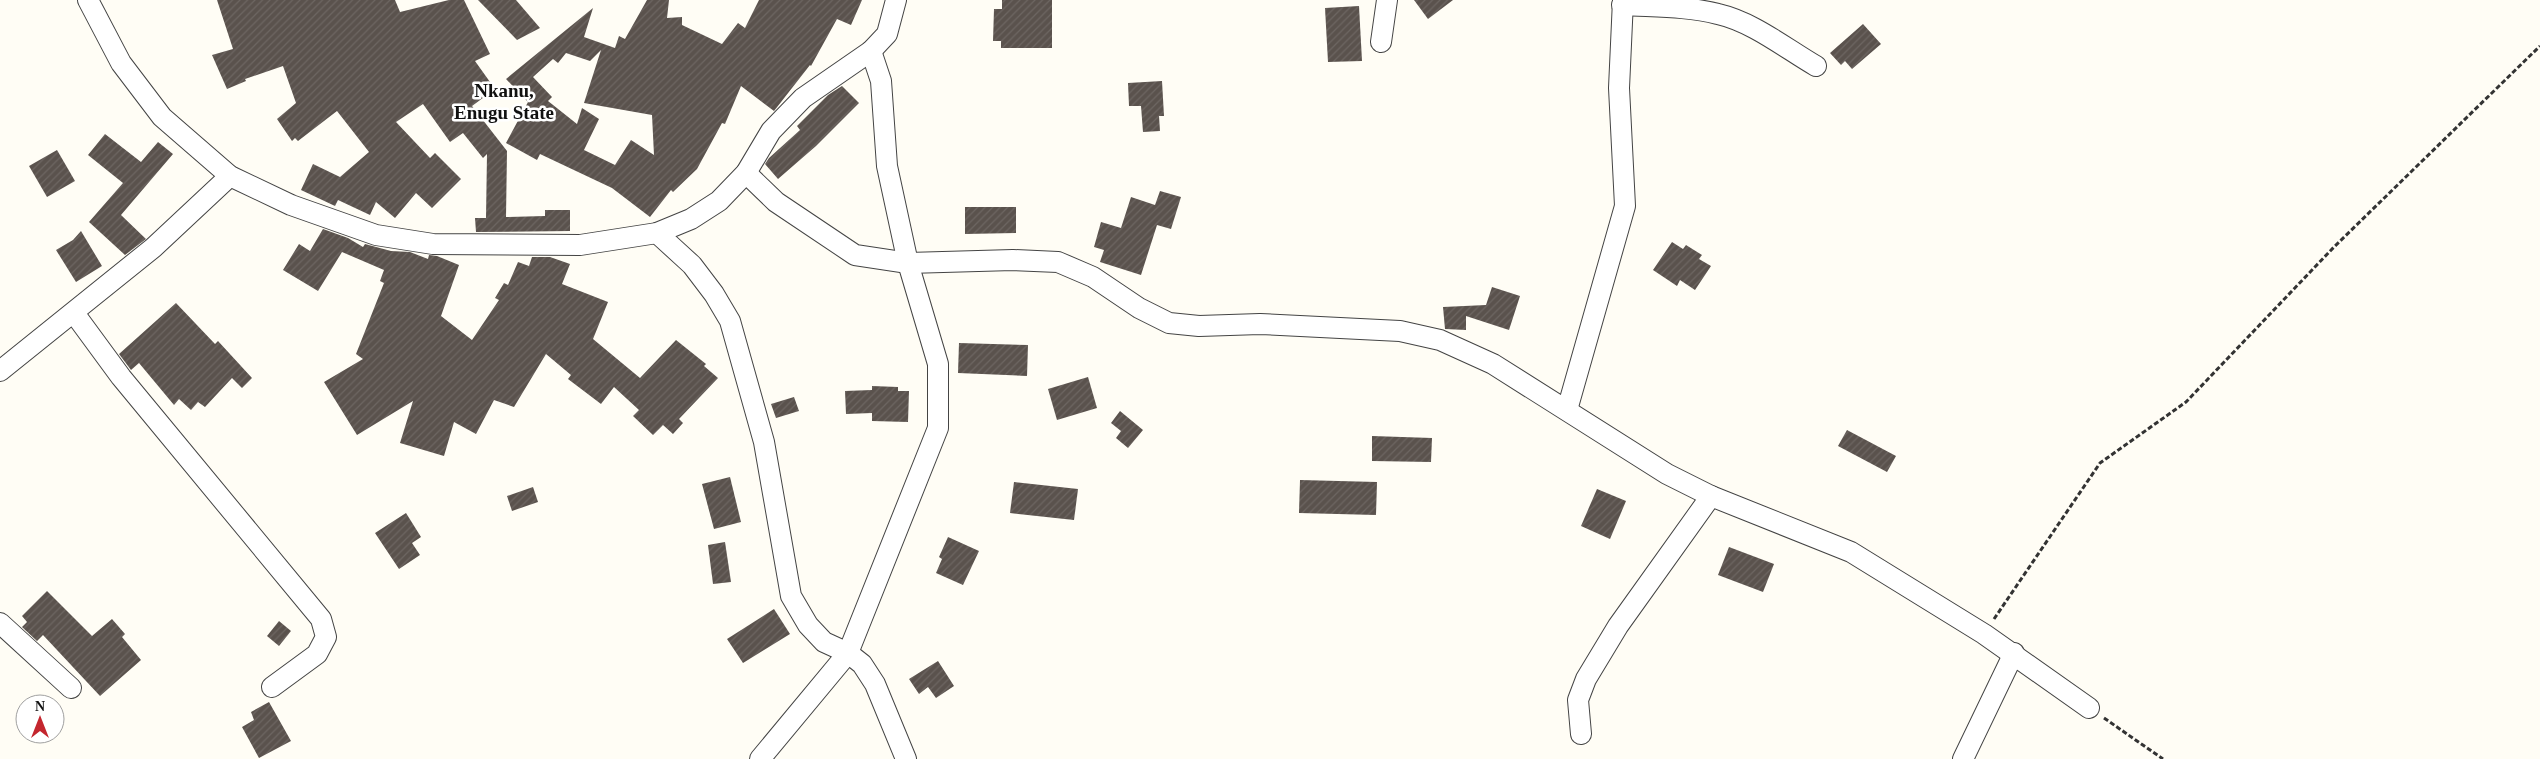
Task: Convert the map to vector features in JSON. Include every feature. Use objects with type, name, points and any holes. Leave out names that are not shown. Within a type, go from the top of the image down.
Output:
[{"type":"street","points":[[88,0],[121,63],[162,116],[230,176],[290,205],[376,235],[433,244],[580,245],[657,233],[691,219],[719,201],[746,173],[771,131],[803,98],[871,51],[887,34],[896,0]]},
{"type":"street","points":[[1381,42],[1388,0]]},
{"type":"street","points":[[1567,410],[1625,206],[1619,88],[1622,3],[1718,14],[1742,22],[1816,66]]},
{"type":"street","points":[[760,759],[848,654],[938,428],[938,364],[908,263],[887,166],[881,81],[871,51]]},
{"type":"street","points":[[746,173],[776,202],[855,254],[908,263],[1013,260],[1058,262],[1094,277],[1139,308],[1168,323],[1199,326],[1260,324],[1381,330],[1440,340],[1493,364],[1659,469],[1710,496],[1851,552],[2014,653],[2088,708]]},
{"type":"street","points":[[0,371],[153,248],[230,176]]},
{"type":"street","points":[[657,233],[692,265],[714,294],[730,321],[764,442],[781,550],[791,596],[808,625],[824,642],[848,654],[862,664],[875,684],[906,759]]},
{"type":"street","points":[[74,313],[121,377],[322,619],[326,637],[317,654],[272,687]]},
{"type":"street","points":[[1581,734],[1578,700],[1586,678],[1618,626],[1710,496]]},
{"type":"street","points":[[0,623],[72,688]]},
{"type":"street","points":[[1963,759],[2014,653]]},
{"type":"path","points":[[1984,634],[2100,462],[2186,402],[2334,248],[2540,46]]},
{"type":"path","points":[[2088,708],[2163,759]]},
{"type":"building","points":[[217,0],[395,0],[400,12],[449,0],[464,0],[490,54],[475,61],[495,89],[472,106],[507,151],[506,217],[545,216],[545,210],[570,210],[570,231],[476,232],[475,218],[486,218],[487,154],[483,158],[463,133],[450,142],[423,104],[396,122],[430,158],[435,153],[461,179],[432,208],[416,193],[395,218],[376,202],[370,215],[338,200],[335,206],[301,190],[313,164],[340,177],[369,152],[337,111],[298,141],[295,138],[292,141],[277,119],[296,103],[283,66],[245,79],[246,81],[227,89],[212,55],[233,49]]},
{"type":"building","points":[[478,0],[516,0],[540,28],[517,40]]},
{"type":"building","points":[[647,0],[669,0],[667,18],[682,17],[682,25],[722,44],[738,23],[745,28],[759,0],[862,0],[851,25],[837,19],[811,66],[774,111],[741,86],[725,124],[722,123],[697,169],[673,192],[671,190],[650,217],[612,188],[540,154],[537,160],[506,143],[528,102],[506,79],[593,8],[584,37],[615,48],[619,36],[625,39]],"holes":[[[601,50],[584,103],[652,115],[654,155],[631,140],[615,165],[584,150],[599,119],[582,108],[577,124],[548,101],[552,97],[533,77],[553,59],[558,63],[566,53],[590,61]]]},
{"type":"building","points":[[1002,0],[1052,0],[1052,48],[1001,48],[1001,41],[993,41],[994,9],[1002,9]]},
{"type":"building","points":[[1414,0],[1453,0],[1428,19]]},
{"type":"building","points":[[1359,6],[1362,61],[1328,62],[1325,8]]},
{"type":"building","points":[[1863,24],[1881,44],[1852,69],[1845,61],[1841,65],[1830,53]]},
{"type":"building","points":[[1162,81],[1164,116],[1159,116],[1160,131],[1143,132],[1141,106],[1129,106],[1128,83]]},
{"type":"building","points":[[842,86],[859,103],[816,146],[778,179],[765,164],[769,158],[800,130],[797,126],[828,95]]},
{"type":"building","points":[[105,134],[141,162],[158,142],[173,154],[121,215],[146,239],[125,255],[89,222],[123,183],[88,155]]},
{"type":"building","points":[[57,150],[75,181],[47,197],[29,166]]},
{"type":"building","points":[[1160,191],[1181,197],[1171,229],[1157,225],[1141,275],[1100,262],[1104,250],[1094,247],[1101,222],[1121,228],[1131,197],[1155,205]]},
{"type":"building","points":[[965,207],[1016,207],[1016,233],[965,234]]},
{"type":"building","points":[[323,229],[348,238],[363,247],[365,244],[391,251],[410,252],[428,259],[429,255],[437,256],[459,265],[441,316],[472,340],[499,300],[495,298],[504,283],[508,285],[518,262],[529,266],[532,257],[550,257],[570,264],[562,284],[608,302],[593,339],[640,378],[676,340],[706,364],[704,366],[718,378],[679,419],[683,423],[673,434],[663,425],[653,435],[633,416],[639,410],[614,387],[601,404],[568,379],[571,375],[546,354],[514,407],[494,400],[476,434],[454,422],[444,456],[400,443],[413,401],[357,435],[324,382],[363,359],[356,354],[384,283],[380,281],[384,270],[342,252],[318,291],[283,270],[299,244],[310,251]]},
{"type":"building","points":[[81,231],[102,266],[76,282],[56,250],[73,240]]},
{"type":"building","points":[[1672,242],[1683,249],[1686,245],[1702,255],[1699,259],[1711,266],[1695,290],[1680,280],[1677,286],[1653,270]]},
{"type":"building","points":[[1492,287],[1520,296],[1509,330],[1466,316],[1466,330],[1445,329],[1443,307],[1486,305]]},
{"type":"building","points":[[176,303],[215,344],[218,341],[252,378],[242,388],[232,378],[205,407],[198,402],[191,410],[179,399],[174,405],[139,363],[131,370],[119,354]]},
{"type":"building","points":[[959,343],[1028,345],[1027,376],[958,373]]},
{"type":"building","points":[[1088,377],[1097,408],[1057,420],[1048,389]]},
{"type":"building","points":[[872,386],[898,387],[898,391],[909,391],[908,422],[872,421],[872,413],[846,414],[845,391],[872,390]]},
{"type":"building","points":[[794,397],[799,411],[776,418],[771,404]]},
{"type":"building","points":[[1120,411],[1143,430],[1128,448],[1116,438],[1121,431],[1111,423]]},
{"type":"building","points":[[1847,430],[1896,456],[1887,472],[1838,446]]},
{"type":"building","points":[[1372,436],[1432,438],[1431,462],[1372,461]]},
{"type":"building","points":[[730,477],[741,522],[714,529],[702,484]]},
{"type":"building","points":[[1300,480],[1377,482],[1376,515],[1299,513]]},
{"type":"building","points":[[1014,482],[1078,489],[1074,520],[1010,513]]},
{"type":"building","points":[[533,487],[538,502],[512,511],[507,496]]},
{"type":"building","points":[[1597,489],[1626,501],[1610,539],[1581,526]]},
{"type":"building","points":[[406,513],[421,537],[412,543],[420,555],[399,569],[375,533]]},
{"type":"building","points":[[948,537],[979,551],[963,585],[936,573],[942,559],[939,557]]},
{"type":"building","points":[[725,542],[731,582],[713,584],[708,545]]},
{"type":"building","points":[[1729,547],[1774,564],[1763,592],[1718,575]]},
{"type":"building","points":[[47,591],[92,636],[112,619],[125,634],[122,637],[141,660],[100,696],[43,635],[37,641],[22,627],[27,622],[22,616]]},
{"type":"building","points":[[774,609],[790,634],[743,663],[727,639]]},
{"type":"building","points":[[279,621],[291,631],[279,646],[267,636]]},
{"type":"building","points":[[938,661],[954,686],[936,698],[928,687],[919,694],[909,679]]},
{"type":"building","points":[[269,702],[291,741],[259,758],[242,727],[254,720],[251,712]]},
{"type":"district","name":"Nkanu, Enugu State","points":[[504,101]]}]
